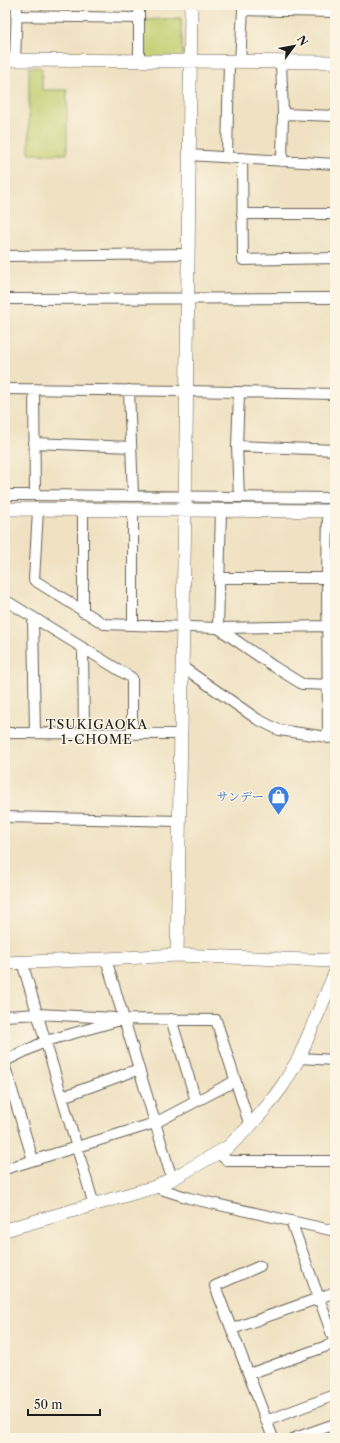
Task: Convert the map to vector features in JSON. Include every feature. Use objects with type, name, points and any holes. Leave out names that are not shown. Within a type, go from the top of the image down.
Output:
[{"type":"street","points":[[17,5],[10,60],[139,62],[335,62]]},
{"type":"street","points":[[139,5],[139,62]]},
{"type":"street","points":[[178,954],[184,668],[184,510],[191,5]]},
{"type":"street","points":[[227,157],[234,62],[242,8],[335,12]]},
{"type":"street","points":[[16,16],[139,18]]},
{"type":"street","points":[[281,62],[283,114],[282,161]]},
{"type":"street","points":[[283,114],[335,116]]},
{"type":"street","points":[[189,155],[335,164]]},
{"type":"street","points":[[242,158],[243,260],[335,258]]},
{"type":"street","points":[[242,214],[335,214]]},
{"type":"street","points":[[5,256],[188,254]]},
{"type":"street","points":[[5,299],[335,298]]},
{"type":"street","points":[[5,389],[335,394]]},
{"type":"street","points":[[34,390],[35,495]]},
{"type":"street","points":[[129,390],[132,495]]},
{"type":"street","points":[[238,497],[237,446],[239,393]]},
{"type":"street","points":[[34,443],[131,447]]},
{"type":"street","points":[[237,446],[335,450]]},
{"type":"street","points":[[5,495],[335,498]]},
{"type":"street","points":[[5,509],[332,511],[331,579],[327,626],[331,684],[332,738],[279,730],[257,719],[184,668]]},
{"type":"street","points":[[38,510],[34,580],[104,624],[218,628],[327,626]]},
{"type":"street","points":[[83,612],[84,510]]},
{"type":"street","points":[[133,510],[133,625]]},
{"type":"street","points":[[218,628],[220,510]]},
{"type":"street","points":[[219,578],[331,579]]},
{"type":"street","points":[[5,600],[132,678],[132,734]]},
{"type":"street","points":[[33,617],[35,733]]},
{"type":"street","points":[[218,628],[302,684],[331,684]]},
{"type":"street","points":[[84,648],[84,733]]},
{"type":"street","points":[[5,733],[182,734]]},
{"type":"street","points":[[5,817],[180,822]]},
{"type":"street","points":[[5,963],[106,959],[178,954],[335,961]]},
{"type":"street","points":[[106,959],[172,1179]]},
{"type":"street","points":[[22,962],[94,1205]]},
{"type":"street","points":[[5,1230],[155,1187],[228,1147],[250,1126],[283,1085],[299,1058],[335,973]]},
{"type":"street","points":[[5,1016],[38,1014],[124,1019],[216,1020],[250,1126]]},
{"type":"street","points":[[5,1061],[46,1041],[124,1019]]},
{"type":"street","points":[[171,1019],[196,1101]]},
{"type":"street","points":[[299,1058],[335,1060]]},
{"type":"street","points":[[5,1066],[33,1160]]},
{"type":"street","points":[[62,1097],[139,1069]]},
{"type":"street","points":[[5,1169],[155,1123],[235,1081]]},
{"type":"street","points":[[218,1153],[228,1161],[335,1160]]},
{"type":"street","points":[[155,1187],[189,1198],[335,1231]]},
{"type":"street","points":[[249,1374],[335,1343],[291,1221]]},
{"type":"street","points":[[260,1266],[215,1286],[273,1438]]},
{"type":"street","points":[[232,1329],[335,1292]]},
{"type":"street","points":[[266,1421],[335,1395]]},
{"type":"street","points":[[295,1438],[335,1424]]},
{"type":"green space","points":[[181,18],[183,57],[143,59],[141,20]]},
{"type":"green space","points":[[29,67],[42,68],[42,90],[67,90],[67,154],[29,154]]},
{"type":"place","name":"サンデー","points":[[279,816]]},
{"type":"district","name":"TSUKIGAOKA 1-CHOME","points":[[97,732]]}]
